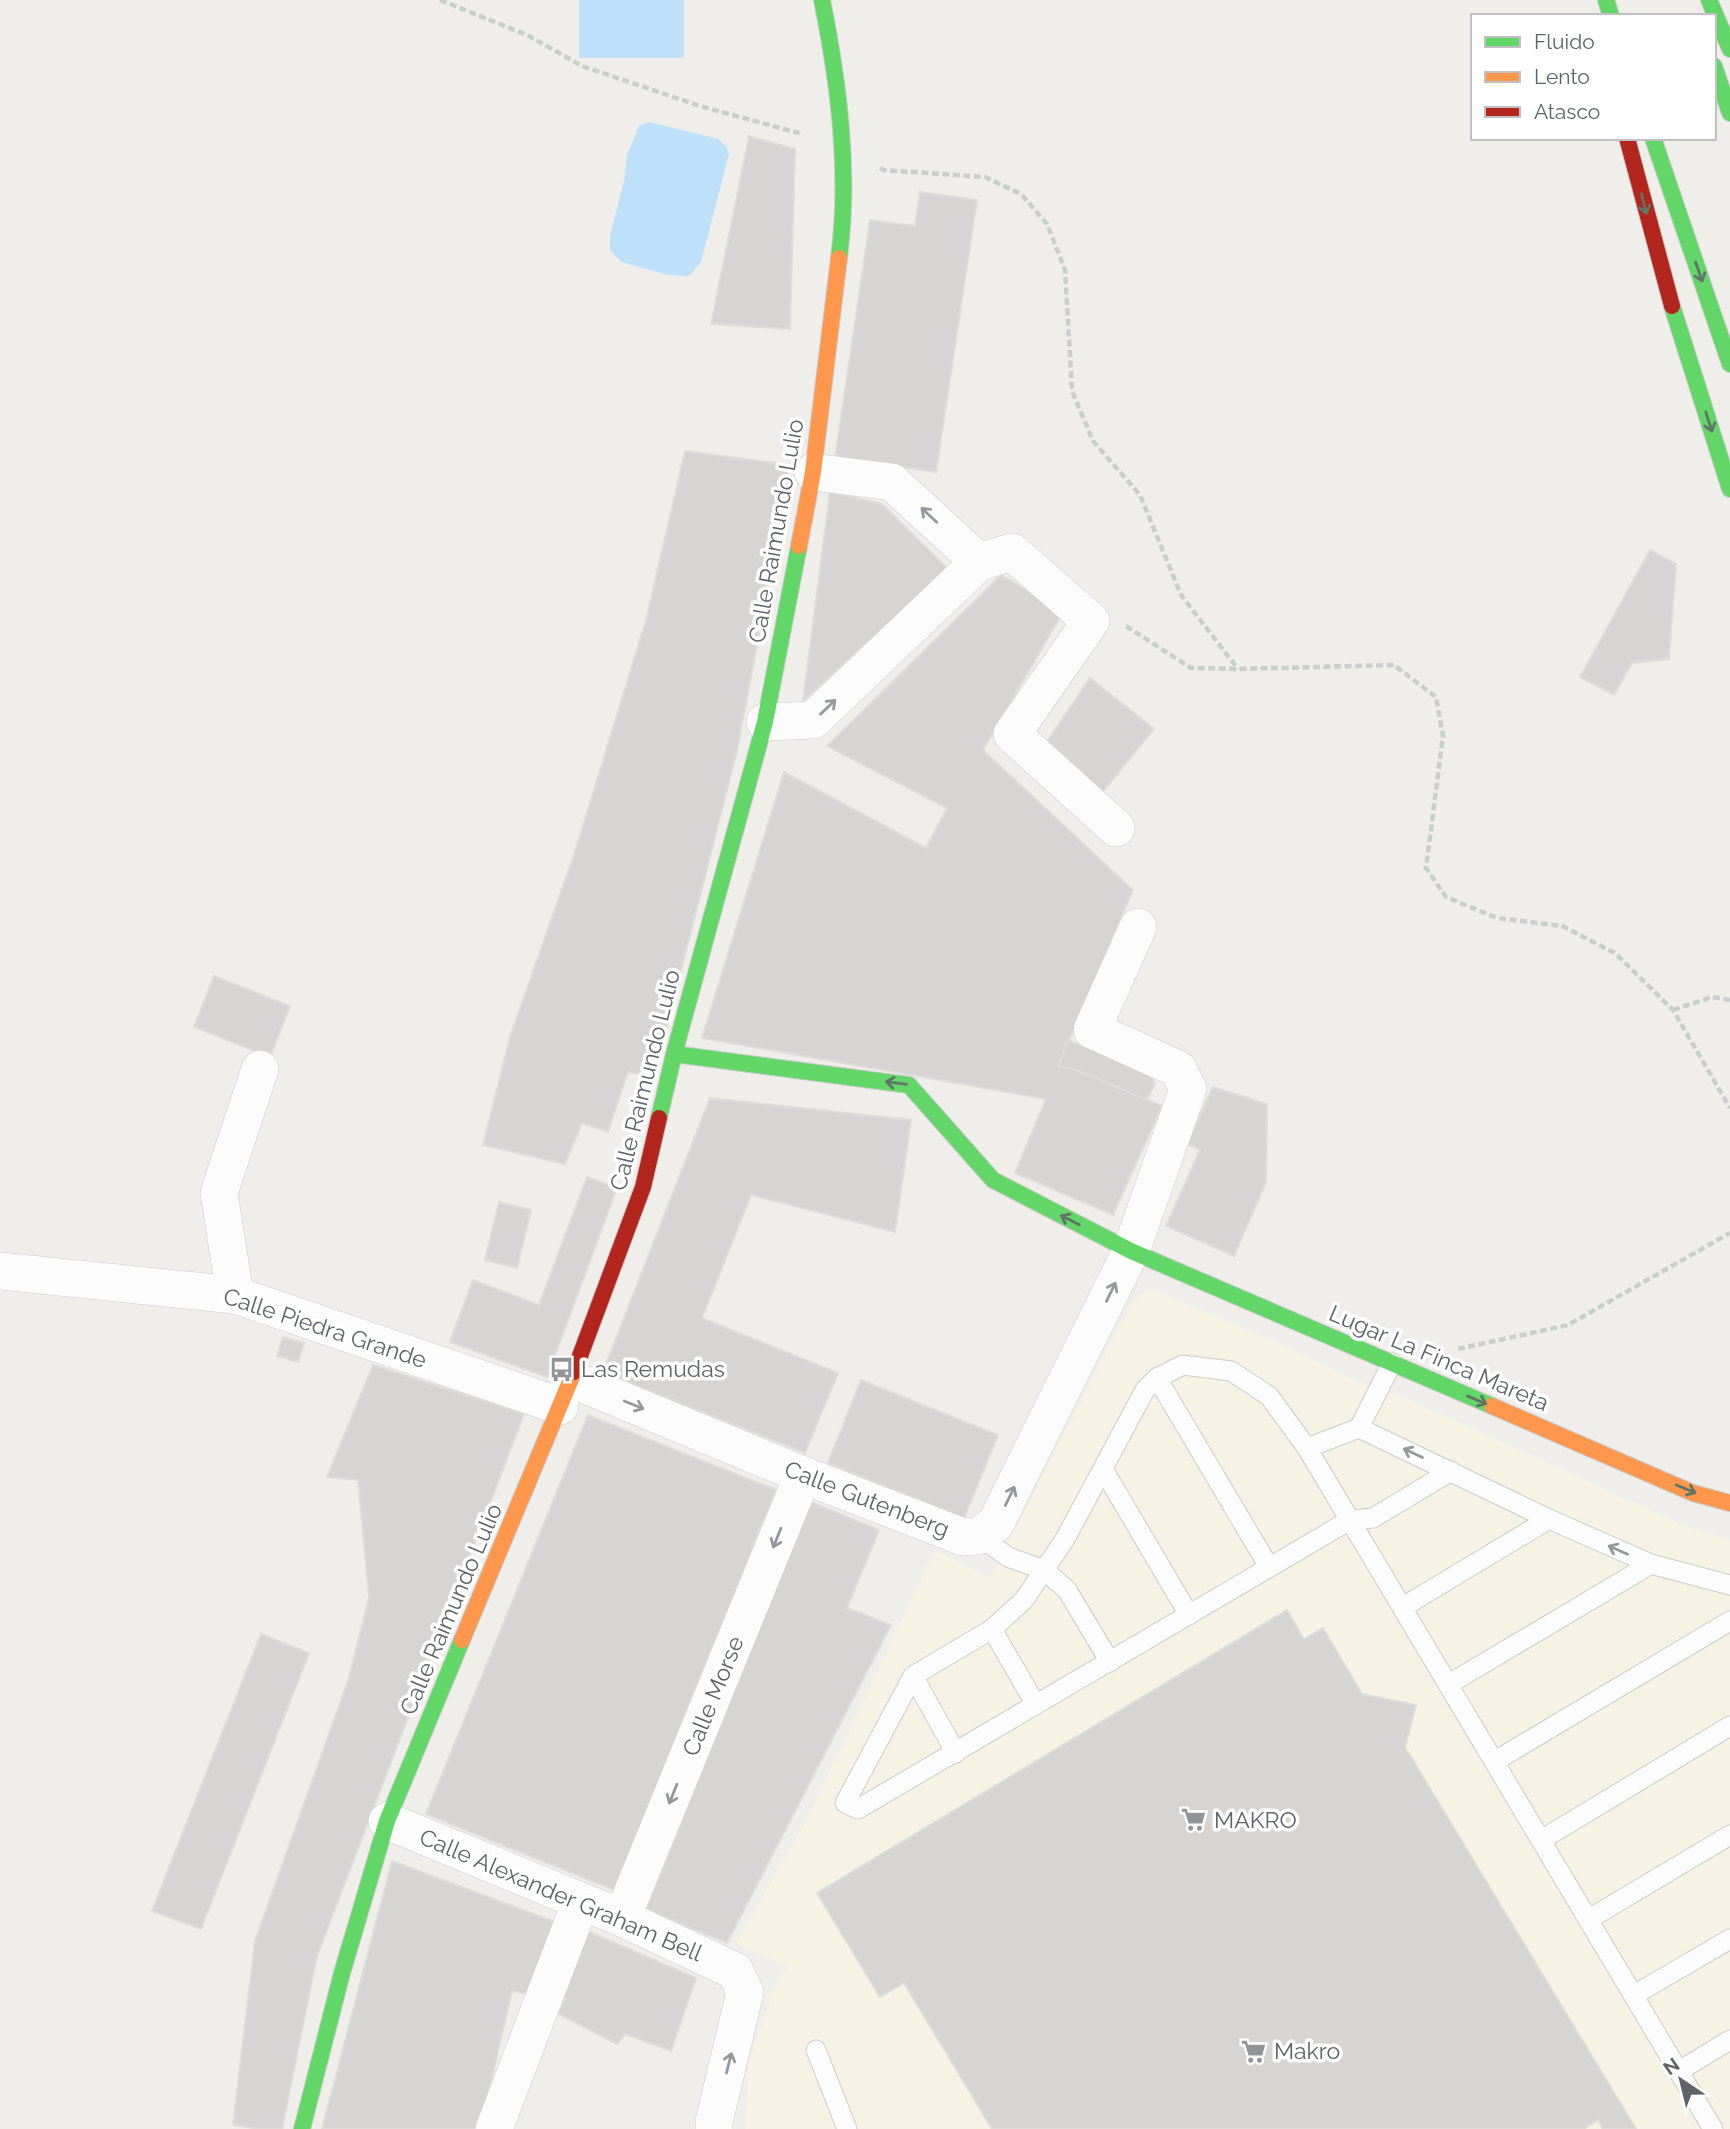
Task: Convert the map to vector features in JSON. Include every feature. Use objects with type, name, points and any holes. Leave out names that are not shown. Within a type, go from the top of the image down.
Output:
[{"type":"main road","name":"Calle Raimundo Lulio","points":[[302,2129],[342,1973],[387,1821],[566,1392],[643,1187],[674,1054],[765,722],[813,472],[844,220],[836,71],[822,0]]},
{"type":"main road","points":[[1716,16],[1730,49]]},
{"type":"main road","points":[[1716,72],[1730,113]]},
{"type":"main road","points":[[1628,140],[1664,282],[1730,489]]},
{"type":"main road","points":[[1654,140],[1730,364]]},
{"type":"main road","name":"Lugar La Finca Mareta","points":[[674,1054],[909,1085],[993,1180],[1131,1251],[1693,1493],[1730,1503]]},
{"type":"street","points":[[813,472],[892,482],[979,562]]},
{"type":"street","points":[[765,722],[813,720],[979,562],[1012,552],[1091,621],[1012,734],[1116,828]]},
{"type":"street","name":"Calle Gutenberg","points":[[566,1392],[803,1475],[962,1537],[979,1536],[996,1523],[1131,1251],[1188,1089],[1178,1069],[1092,1030],[1138,927]]},
{"type":"street","points":[[235,1295],[219,1193],[260,1069]]},
{"type":"street","name":"Calle Piedra Grande","points":[[0,1271],[235,1295],[566,1392]]},
{"type":"street","name":"Calle Morse","points":[[622,1917],[803,1475]]},
{"type":"street","name":"Calle Alexander Graham Bell","points":[[387,1821],[622,1917],[735,1971],[745,1992],[714,2129]]},
{"type":"street","points":[[494,2129],[581,1901]]},
{"type":"lane","points":[[1307,1448],[1359,1428],[1392,1363]]},
{"type":"lane","points":[[1451,1471],[1373,1518],[1350,1520],[858,1810],[845,1803],[913,1676],[992,1629],[1024,1600],[1065,1539],[1145,1390],[1157,1378],[1183,1365],[1231,1371],[1269,1396],[1307,1448],[1350,1520],[1403,1607],[1495,1761],[1713,2129]]},
{"type":"lane","points":[[1157,1378],[1269,1567]]},
{"type":"lane","points":[[1359,1428],[1549,1519],[1651,1564],[1730,1585]]},
{"type":"lane","points":[[1103,1469],[1189,1615]]},
{"type":"lane","points":[[1403,1607],[1549,1519]]},
{"type":"lane","points":[[979,1536],[1008,1557],[1044,1570],[1067,1590],[1110,1662]]},
{"type":"lane","points":[[1449,1684],[1651,1564]]},
{"type":"lane","points":[[1495,1761],[1730,1621]]},
{"type":"lane","points":[[992,1629],[1035,1705]]},
{"type":"lane","points":[[913,1676],[956,1752]]},
{"type":"lane","points":[[1541,1840],[1730,1726]]},
{"type":"lane","points":[[1589,1919],[1730,1835]]},
{"type":"lane","points":[[1634,1995],[1730,1938]]},
{"type":"lane","points":[[1679,2071],[1730,2040]]},
{"type":"lane","points":[[816,2050],[847,2129]]},
{"type":"path","points":[[440,0],[527,35],[582,66],[700,106],[842,145],[884,170],[985,177],[1021,194],[1047,224],[1065,271],[1072,391],[1093,441],[1140,495],[1181,595],[1238,669]]},
{"type":"path","points":[[1091,621],[1123,624],[1191,668],[1394,665],[1436,697],[1443,736],[1426,867],[1447,897],[1497,918],[1562,926],[1615,953],[1673,1010],[1730,1108]]},
{"type":"path","points":[[1673,1010],[1712,997],[1730,1000]]},
{"type":"path","points":[[1446,1351],[1568,1325],[1730,1233]]},
{"type":"shaded area","points":[[1151,1289],[1358,1381],[1417,1403],[1685,1526],[1730,1540],[1730,2129],[746,2129],[748,2064],[772,1994],[787,1966],[736,1944],[808,1818],[935,1550],[990,1578],[1134,1299]]},
{"type":"water","points":[[579,0],[684,0],[684,58],[579,58]]},
{"type":"water","points":[[649,122],[719,139],[729,154],[701,262],[689,276],[668,275],[621,262],[610,250],[610,236],[624,181],[627,155],[639,126]]},
{"type":"building","points":[[749,136],[795,149],[790,329],[711,324]]},
{"type":"building","points":[[920,192],[977,200],[936,472],[835,458],[870,220],[915,226]]},
{"type":"building","points":[[685,451],[791,465],[737,751],[654,1076],[628,1072],[608,1132],[582,1123],[565,1164],[483,1145],[510,1037],[575,852],[646,620]]},
{"type":"building","points":[[830,492],[882,504],[948,569],[803,701]]},
{"type":"building","points":[[1650,550],[1676,564],[1669,659],[1632,663],[1614,695],[1580,677]]},
{"type":"building","points":[[1001,575],[1063,612],[983,750],[1133,890],[1058,1066],[1077,1070],[1162,1106],[1113,1215],[1015,1173],[1046,1099],[702,1038],[784,772],[926,848],[947,808],[827,746]]},
{"type":"building","points":[[1090,678],[1154,729],[1101,794],[1044,746]]},
{"type":"building","points":[[214,976],[290,1006],[270,1057],[194,1027]]},
{"type":"building","points":[[1068,1040],[1148,1072],[1155,1083],[1147,1100],[1077,1070],[1058,1066]]},
{"type":"building","points":[[1213,1087],[1267,1104],[1266,1182],[1234,1256],[1166,1226],[1200,1150],[1187,1144]]},
{"type":"building","points":[[710,1098],[911,1120],[895,1232],[751,1195],[702,1318],[838,1373],[805,1453],[603,1372]]},
{"type":"building","points":[[587,1177],[617,1188],[547,1377],[450,1342],[473,1280],[539,1305]]},
{"type":"building","points":[[499,1202],[531,1210],[517,1268],[485,1260]]},
{"type":"building","points":[[283,1337],[304,1343],[298,1362],[277,1356]]},
{"type":"building","points":[[373,1365],[524,1414],[317,1956],[282,2129],[233,2125],[255,1941],[348,1681],[369,1598],[358,1480],[327,1477]]},
{"type":"building","points":[[861,1380],[998,1435],[964,1518],[828,1463]]},
{"type":"building","points":[[588,1415],[776,1490],[614,1890],[426,1814]]},
{"type":"building","points":[[811,1502],[879,1530],[847,1608],[891,1625],[727,1943],[646,1909]]},
{"type":"building","name":"MAKRO","points":[[1287,1610],[1304,1639],[1323,1628],[1362,1694],[1416,1705],[1405,1747],[1636,2129],[1603,2129],[1598,2120],[1584,2129],[992,2129],[904,1983],[880,1997],[817,1893]]},
{"type":"building","points":[[261,1634],[309,1653],[201,1929],[152,1911]]},
{"type":"building","points":[[392,1861],[558,1923],[528,1994],[512,1991],[480,2129],[322,2129]]},
{"type":"building","points":[[578,1927],[696,1978],[671,2051],[625,2034],[617,2044],[557,2013],[565,1999],[549,1995]]},
{"type":"traffic: fast","points":[[822,0],[841,129],[843,193],[839,258]]},
{"type":"traffic: fast","points":[[1606,0],[1610,14]]},
{"type":"traffic: fast","points":[[1709,0],[1715,14]]},
{"type":"traffic: fast","points":[[1716,16],[1730,49]]},
{"type":"traffic: fast","points":[[1716,72],[1730,113]]},
{"type":"traffic: fast","points":[[1654,140],[1730,364]]},
{"type":"traffic: fast","points":[[1672,306],[1730,489]]},
{"type":"traffic: fast","points":[[659,1118],[765,722],[799,546]]},
{"type":"traffic: fast","points":[[674,1054],[909,1085],[993,1180],[1131,1251],[1492,1406]]},
{"type":"traffic: fast","points":[[302,2129],[342,1973],[387,1821],[462,1640]]},
{"type":"traffic: slow","points":[[799,546],[813,472],[839,258]]},
{"type":"traffic: slow","points":[[462,1640],[574,1372]]},
{"type":"traffic: slow","points":[[1492,1406],[1693,1493],[1730,1503]]},
{"type":"traffic: jam","points":[[1628,140],[1672,306]]},
{"type":"traffic: jam","points":[[574,1372],[643,1187],[659,1118]]},
{"type":"place","name":"Las Remudas","points":[[561,1369]]},
{"type":"place","name":"MAKRO","points":[[1194,1820]]},
{"type":"place","name":"Makro","points":[[1254,2051]]}]
